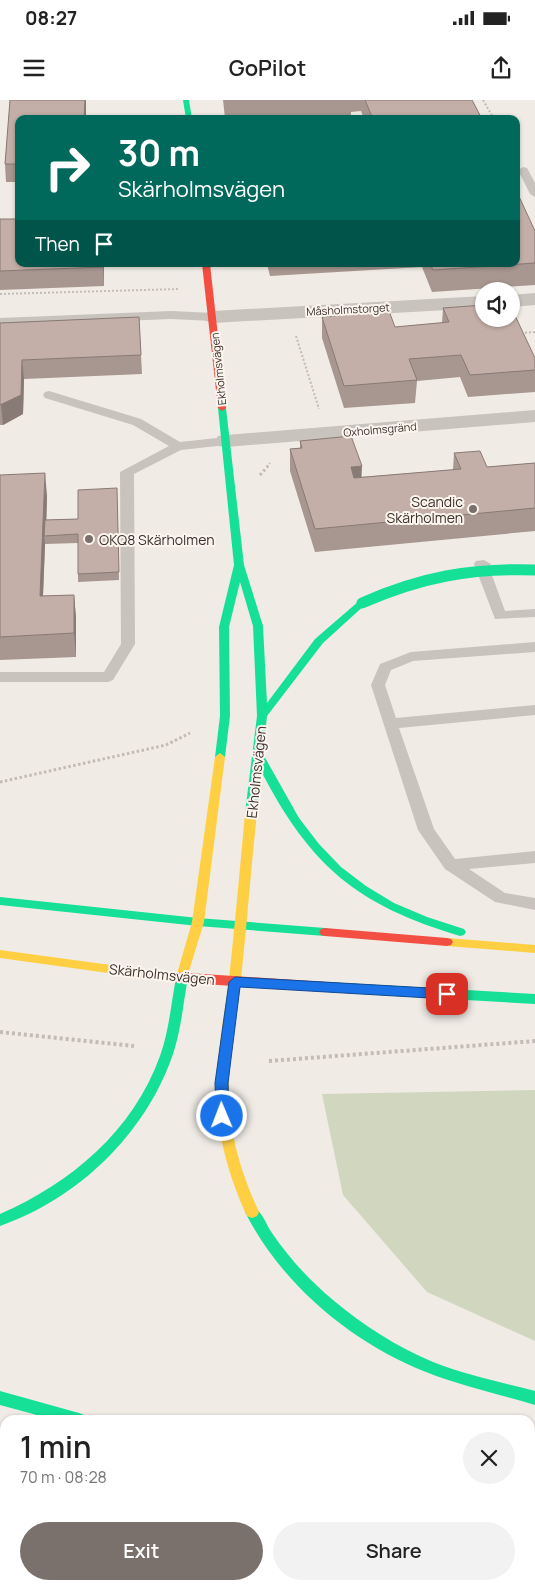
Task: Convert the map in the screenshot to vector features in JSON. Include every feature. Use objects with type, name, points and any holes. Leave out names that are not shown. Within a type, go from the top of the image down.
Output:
[{"type":"main road","points":[[186,100],[188,115]]},
{"type":"main road","name":"Ekholmsvägen","points":[[206,267],[239,565],[258,626],[262,716],[239,924],[235,982],[221,1083],[222,1116],[229,1150],[242,1194],[266,1237],[298,1278],[346,1317],[396,1351],[444,1372],[535,1398]]},
{"type":"main road","name":"Ekholmsvägen","points":[[0,1220],[39,1204],[84,1173],[118,1140],[144,1101],[166,1056],[182,978],[198,922],[208,858],[225,716],[224,627],[239,565]]},
{"type":"main road","points":[[262,716],[316,643],[337,622],[362,603],[415,578],[442,572],[494,568],[535,570]]},
{"type":"main road","points":[[259,756],[278,796],[300,831],[330,863],[364,892],[403,914],[447,929],[535,948]]},
{"type":"main road","points":[[0,901],[198,922],[535,948]]},
{"type":"main road","name":"Skärholmsvägen","points":[[0,954],[182,978],[535,999]]},
{"type":"main road","points":[[0,1398],[61,1415]]},
{"type":"street","points":[[520,300],[535,299]]},
{"type":"street","name":"Måsholmstorget","points":[[213,317],[475,302]]},
{"type":"street","name":"Oxholmsgränd","points":[[226,441],[535,416]]},
{"type":"lane","points":[[523,170],[535,194]]},
{"type":"lane","points":[[0,322],[172,315],[213,317]]},
{"type":"lane","points":[[48,395],[137,422],[178,446]]},
{"type":"lane","points":[[0,677],[108,677],[128,644],[127,472],[178,446],[226,441]]},
{"type":"lane","points":[[535,560],[481,564],[500,616],[535,613]]},
{"type":"lane","points":[[535,648],[411,656],[385,667],[378,686],[426,830],[451,865],[501,898],[535,904]]},
{"type":"lane","points":[[390,724],[535,710]]},
{"type":"lane","points":[[451,865],[535,857]]},
{"type":"path","points":[[483,100],[492,115]]},
{"type":"path","points":[[0,294],[11,294]]},
{"type":"path","points":[[294,330],[326,433]]},
{"type":"path","points":[[515,333],[535,332]]},
{"type":"path","points":[[0,782],[166,745],[225,716]]},
{"type":"path","points":[[0,1032],[134,1046]]},
{"type":"path","points":[[269,1061],[535,1041]]},
{"type":"green space","points":[[535,1090],[535,1341],[427,1292],[343,1195],[322,1094]]},
{"type":"building","points":[[10,100],[85,100],[84,115],[15,115],[15,164],[5,164]]},
{"type":"building","points":[[365,100],[472,100],[480,115],[371,115]]},
{"type":"building","points":[[520,199],[535,231],[535,263],[520,264]]},
{"type":"building","points":[[0,219],[15,219],[15,267],[103,267],[0,271]]},
{"type":"building","points":[[432,267],[477,267],[433,270]]},
{"type":"building","points":[[475,306],[475,327],[520,326],[535,358],[535,370],[470,375],[461,355],[409,359],[417,380],[344,386],[322,317],[389,311],[395,327],[449,322],[443,308]]},
{"type":"building","points":[[139,317],[141,355],[22,360],[21,395],[0,405],[0,323]]},
{"type":"building","points":[[351,436],[362,466],[351,467],[354,478],[461,469],[454,453],[480,451],[487,467],[535,463],[535,508],[315,529],[290,449],[302,448],[300,441]]},
{"type":"building","points":[[45,473],[40,596],[74,595],[74,633],[0,637],[0,475]]},
{"type":"building","points":[[117,488],[119,572],[78,574],[78,534],[44,536],[45,520],[78,519],[78,490]]},
{"type":"traffic: fast","points":[[186,100],[188,115]]},
{"type":"traffic: fast","points":[[222,408],[239,565],[258,626],[262,716],[251,813]]},
{"type":"traffic: fast","points":[[220,757],[225,716],[224,627],[239,565]]},
{"type":"traffic: fast","points":[[362,603],[406,585],[446,574],[488,569],[535,570]]},
{"type":"traffic: fast","points":[[262,716],[319,641],[362,603]]},
{"type":"traffic: fast","points":[[259,756],[295,821],[315,847],[337,870],[362,889],[390,906],[423,920],[460,932]]},
{"type":"traffic: fast","points":[[0,901],[198,922],[325,932]]},
{"type":"traffic: fast","points":[[0,1220],[54,1194],[101,1157],[121,1135],[139,1111],[154,1085],[166,1057],[174,1027],[182,978]]},
{"type":"traffic: fast","points":[[327,987],[535,999]]},
{"type":"traffic: fast","points":[[252,1212],[267,1237],[285,1261],[327,1304],[351,1323],[403,1355],[429,1367],[468,1380],[535,1398]]},
{"type":"traffic: fast","points":[[0,1398],[61,1415]]},
{"type":"traffic: slow","points":[[182,978],[198,922],[220,757]]},
{"type":"traffic: slow","points":[[235,982],[251,813]]},
{"type":"traffic: slow","points":[[447,942],[535,949]]},
{"type":"traffic: slow","points":[[0,954],[173,977]]},
{"type":"traffic: slow","points":[[235,982],[226,1043],[222,1099],[224,1126],[230,1153],[239,1182],[252,1212]]},
{"type":"traffic: jam","points":[[206,267],[222,408]]},
{"type":"traffic: jam","points":[[325,932],[447,942]]},
{"type":"traffic: jam","points":[[173,977],[327,987]]},
{"type":"place","name":"Scandic Skärholmen","points":[[473,509]]},
{"type":"place","name":"OKQ8 Skärholmen","points":[[89,539]]},
{"type":"route","points":[[222,1116],[221,1083],[226,1036],[235,982],[447,994]]}]
